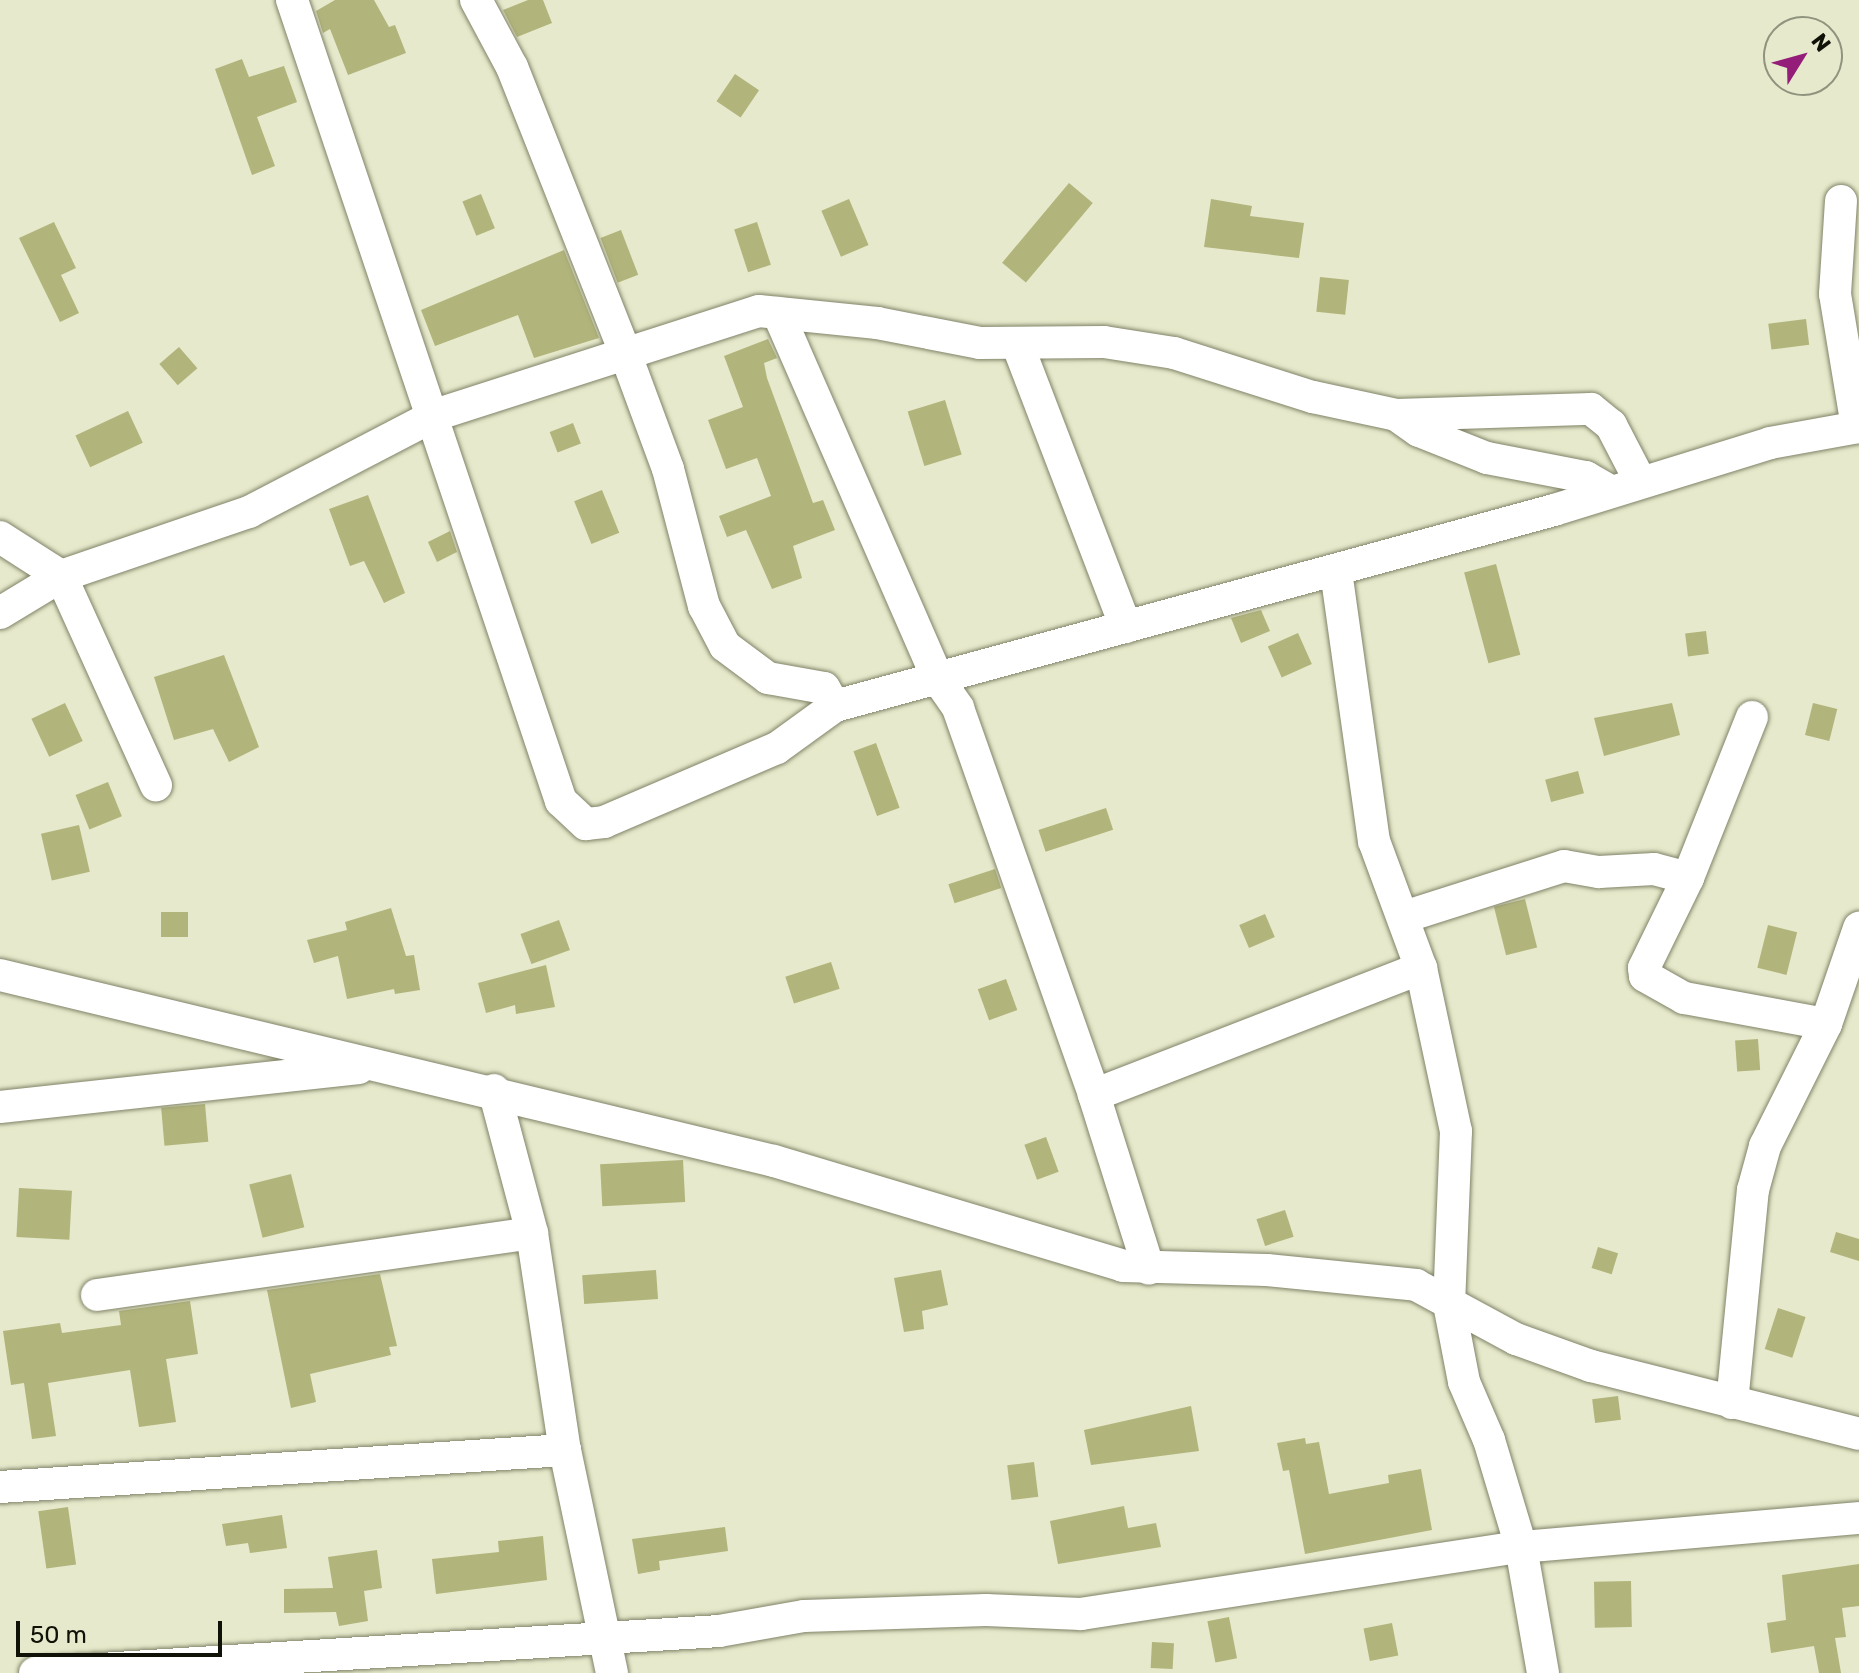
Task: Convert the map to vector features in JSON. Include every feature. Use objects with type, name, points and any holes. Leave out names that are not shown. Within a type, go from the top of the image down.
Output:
[{"type":"street","points":[[292,0],[435,415],[561,801],[586,824],[604,822],[777,748],[835,706],[1336,571],[1770,443],[1858,427],[1835,294],[1841,201]]},
{"type":"street","points":[[476,0],[512,67],[624,350],[668,469],[704,606],[725,646],[768,678],[824,688],[835,706]]},
{"type":"street","points":[[778,313],[938,679],[958,708],[1094,1095],[1149,1269]]},
{"type":"street","points":[[0,613],[61,576],[249,512],[435,415],[527,389],[624,350],[735,316],[778,313],[1018,346],[1104,342],[1174,353],[1313,397],[1396,415],[1591,409],[1611,425],[1640,481]]},
{"type":"street","points":[[1018,346],[1126,627]]},
{"type":"street","points":[[1396,415],[1419,431],[1487,458],[1586,477],[1610,491]]},
{"type":"street","points":[[0,537],[61,576],[156,785]]},
{"type":"street","points":[[1336,571],[1374,841],[1421,968],[1456,1131],[1449,1304],[1464,1382],[1489,1440],[1521,1547],[1543,1673]]},
{"type":"street","points":[[1752,717],[1688,878],[1644,968],[1645,976],[1684,998],[1826,1024]]},
{"type":"street","points":[[1404,917],[1564,866],[1599,872],[1654,869],[1688,878]]},
{"type":"street","points":[[1732,1403],[1753,1190],[1765,1146],[1826,1024],[1859,928]]},
{"type":"street","points":[[3,967],[774,1161],[1086,1257],[1149,1269],[1267,1270],[1393,1280],[1416,1285],[1516,1339],[1591,1366],[1859,1434]]},
{"type":"street","points":[[1094,1095],[1421,968]]},
{"type":"street","points":[[0,1107],[388,1065]]},
{"type":"street","points":[[494,1090],[532,1233],[565,1450],[612,1673]]},
{"type":"street","points":[[97,1295],[532,1233]]},
{"type":"street","points":[[0,1487],[565,1450]]},
{"type":"street","points":[[35,1673],[719,1631],[819,1615],[986,1610],[1081,1614],[1521,1547],[1859,1518]]},
{"type":"building","points":[[335,0],[374,0],[389,27],[395,25],[406,53],[348,75],[330,29],[323,33],[316,11]]},
{"type":"building","points":[[528,0],[543,0],[552,23],[517,37],[503,10]]},
{"type":"building","points":[[242,59],[249,77],[284,66],[297,102],[257,117],[275,166],[252,175],[215,69]]},
{"type":"building","points":[[735,74],[759,90],[741,118],[717,101]]},
{"type":"building","points":[[1069,183],[1093,203],[1026,283],[1002,263]]},
{"type":"building","points":[[481,194],[495,228],[476,236],[462,201]]},
{"type":"building","points":[[849,199],[869,245],[841,257],[821,211]]},
{"type":"building","points":[[1211,199],[1252,206],[1250,216],[1304,223],[1299,258],[1204,247]]},
{"type":"building","points":[[54,222],[76,268],[61,275],[79,313],[60,322],[19,238]]},
{"type":"building","points":[[757,222],[771,265],[748,272],[734,229]]},
{"type":"building","points":[[621,230],[638,275],[618,283],[600,238]]},
{"type":"building","points":[[564,250],[599,338],[534,358],[518,315],[435,346],[421,310]]},
{"type":"building","points":[[1320,277],[1349,280],[1345,315],[1316,312]]},
{"type":"building","points":[[1806,319],[1809,345],[1771,349],[1768,324]]},
{"type":"building","points":[[768,339],[777,358],[764,363],[767,378],[813,503],[823,500],[835,530],[793,546],[802,578],[772,589],[746,530],[727,537],[719,516],[771,496],[757,458],[726,469],[708,420],[743,407],[724,356]]},
{"type":"building","points":[[179,347],[197,368],[178,385],[159,364]]},
{"type":"building","points":[[945,400],[962,455],[924,466],[908,411]]},
{"type":"building","points":[[128,411],[143,443],[90,467],[75,436]]},
{"type":"building","points":[[573,423],[581,444],[558,452],[550,432]]},
{"type":"building","points":[[602,490],[619,533],[591,544],[574,501]]},
{"type":"building","points":[[368,495],[405,593],[384,603],[364,561],[350,566],[329,509]]},
{"type":"building","points":[[450,531],[457,552],[437,562],[428,542]]},
{"type":"building","points":[[1496,564],[1520,655],[1488,663],[1464,573]]},
{"type":"building","points":[[1261,610],[1270,631],[1241,643],[1231,618]]},
{"type":"building","points":[[1706,631],[1709,654],[1688,656],[1685,634]]},
{"type":"building","points":[[1298,633],[1312,664],[1282,677],[1268,646]]},
{"type":"building","points":[[224,655],[259,747],[229,762],[213,729],[174,740],[154,677]]},
{"type":"building","points":[[65,703],[83,741],[49,757],[31,719]]},
{"type":"building","points":[[1672,703],[1680,735],[1604,756],[1594,718]]},
{"type":"building","points":[[1813,703],[1837,709],[1829,741],[1805,735]]},
{"type":"building","points":[[876,743],[900,808],[877,816],[853,751]]},
{"type":"building","points":[[1578,771],[1584,793],[1551,802],[1545,780]]},
{"type":"building","points":[[108,782],[122,816],[89,829],[76,795]]},
{"type":"building","points":[[1106,808],[1113,830],[1046,852],[1038,830]]},
{"type":"building","points":[[79,825],[90,872],[52,881],[41,834]]},
{"type":"building","points":[[995,869],[1001,888],[955,903],[948,884]]},
{"type":"building","points":[[1525,899],[1537,948],[1506,955],[1494,907]]},
{"type":"building","points":[[391,908],[406,956],[414,955],[420,990],[395,994],[394,989],[347,999],[338,956],[314,963],[307,940],[347,930],[345,922]]},
{"type":"building","points":[[161,912],[188,912],[188,937],[161,937]]},
{"type":"building","points":[[1265,914],[1275,937],[1249,948],[1239,925]]},
{"type":"building","points":[[559,920],[570,950],[531,964],[520,934]]},
{"type":"building","points":[[1768,925],[1797,932],[1786,975],[1757,968]]},
{"type":"building","points":[[831,962],[840,989],[794,1003],[785,977]]},
{"type":"building","points":[[546,965],[555,1007],[516,1014],[515,1005],[486,1013],[478,983]]},
{"type":"building","points":[[1006,979],[1017,1010],[989,1020],[978,989]]},
{"type":"building","points":[[1758,1039],[1760,1070],[1737,1072],[1735,1041]]},
{"type":"building","points":[[205,1104],[208,1142],[164,1146],[161,1108]]},
{"type":"building","points":[[1046,1137],[1059,1172],[1037,1180],[1024,1145]]},
{"type":"building","points":[[683,1160],[685,1202],[602,1206],[600,1164]]},
{"type":"building","points":[[291,1174],[304,1227],[263,1238],[249,1184]]},
{"type":"building","points":[[19,1188],[72,1191],[69,1240],[16,1237]]},
{"type":"building","points":[[1285,1210],[1294,1237],[1265,1246],[1256,1219]]},
{"type":"building","points":[[1836,1232],[1859,1239],[1859,1261],[1830,1252]]},
{"type":"building","points":[[1598,1247],[1618,1253],[1612,1274],[1592,1268]]},
{"type":"building","points":[[656,1270],[658,1299],[584,1304],[582,1275]]},
{"type":"building","points":[[941,1270],[948,1305],[922,1311],[924,1329],[904,1332],[894,1278]]},
{"type":"building","points":[[380,1274],[397,1346],[389,1347],[391,1355],[310,1374],[316,1402],[291,1408],[267,1290]]},
{"type":"building","points":[[190,1301],[198,1354],[166,1359],[176,1422],[139,1427],[130,1370],[48,1383],[56,1436],[32,1439],[24,1383],[11,1385],[3,1331],[60,1323],[62,1333],[121,1325],[119,1311]]},
{"type":"building","points":[[1778,1308],[1806,1317],[1792,1358],[1765,1349]]},
{"type":"building","points":[[1618,1396],[1621,1420],[1595,1423],[1592,1399]]},
{"type":"building","points":[[1191,1406],[1199,1451],[1091,1465],[1084,1430]]},
{"type":"building","points":[[1305,1438],[1306,1444],[1319,1442],[1329,1494],[1389,1483],[1388,1475],[1421,1469],[1432,1530],[1305,1554],[1289,1470],[1283,1471],[1277,1443]]},
{"type":"building","points":[[1034,1462],[1038,1497],[1011,1500],[1007,1465]]},
{"type":"building","points":[[1124,1506],[1128,1528],[1156,1523],[1161,1547],[1058,1564],[1050,1521]]},
{"type":"building","points":[[68,1507],[76,1564],[46,1569],[38,1511]]},
{"type":"building","points":[[282,1515],[287,1548],[250,1553],[248,1543],[226,1546],[222,1524]]},
{"type":"building","points":[[725,1527],[728,1551],[659,1561],[660,1570],[638,1574],[632,1539]]},
{"type":"building","points":[[543,1536],[547,1580],[436,1594],[432,1559],[499,1552],[498,1541]]},
{"type":"building","points":[[377,1550],[382,1588],[364,1591],[368,1621],[339,1626],[336,1612],[284,1613],[284,1589],[333,1588],[328,1557]]},
{"type":"building","points":[[1859,1564],[1859,1606],[1842,1608],[1846,1637],[1835,1638],[1841,1673],[1819,1673],[1814,1646],[1771,1653],[1767,1623],[1786,1620],[1782,1575]]},
{"type":"building","points":[[1631,1581],[1632,1627],[1595,1628],[1594,1582]]},
{"type":"building","points":[[1229,1617],[1237,1658],[1215,1662],[1207,1621]]},
{"type":"building","points":[[1392,1623],[1398,1655],[1370,1661],[1364,1629]]},
{"type":"building","points":[[1152,1642],[1174,1643],[1173,1669],[1151,1668]]}]
